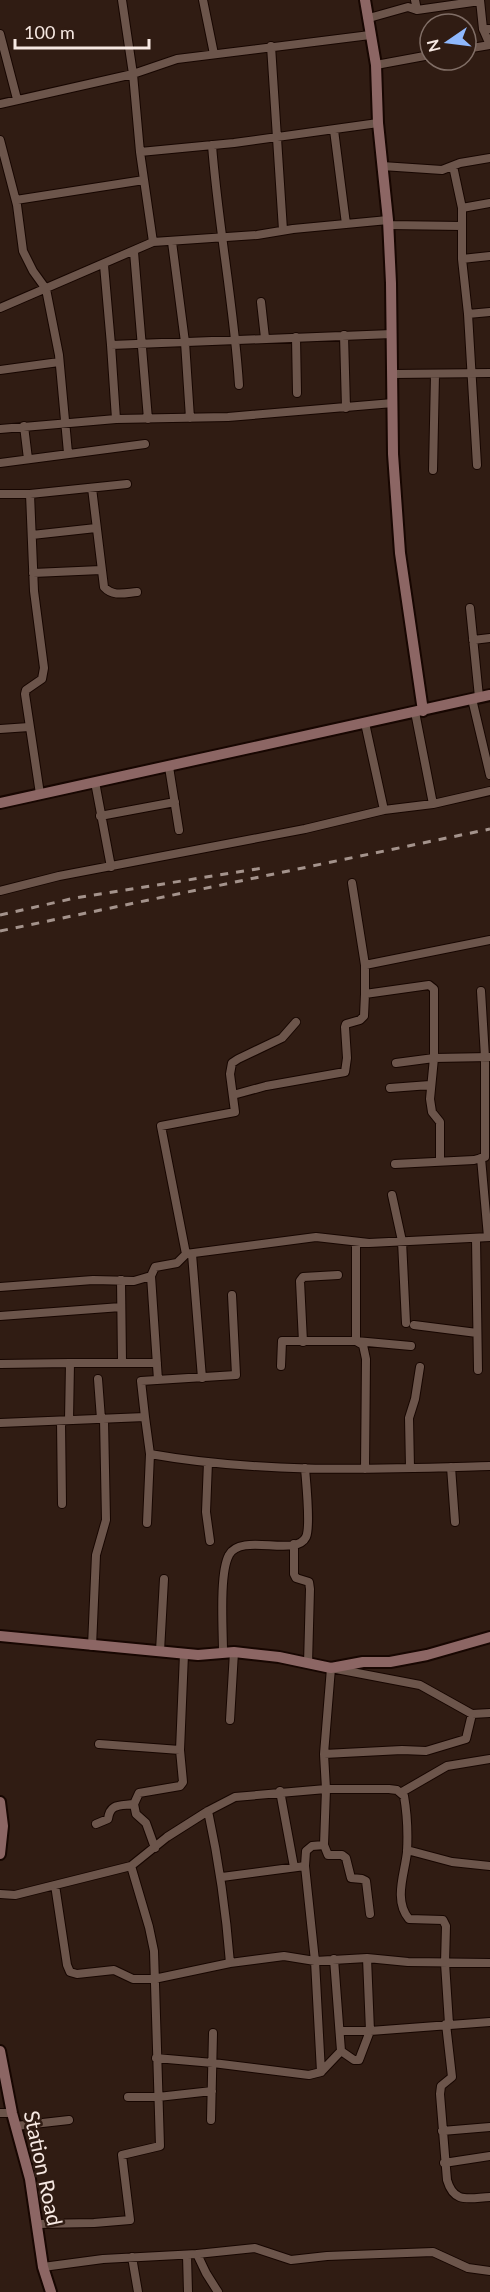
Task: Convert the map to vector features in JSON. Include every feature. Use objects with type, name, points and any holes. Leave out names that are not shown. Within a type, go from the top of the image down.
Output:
[{"type":"street","points":[[122,0],[153,242]]},
{"type":"street","points":[[203,0],[214,54]]},
{"type":"street","points":[[365,0],[376,65],[378,123],[388,222],[393,454],[400,553],[419,712],[433,804]]},
{"type":"street","points":[[415,0],[417,10]]},
{"type":"street","points":[[369,18],[408,8],[417,10],[480,1],[490,45],[478,47]]},
{"type":"street","points":[[0,34],[17,99]]},
{"type":"street","points":[[0,104],[133,74],[177,59],[370,35]]},
{"type":"street","points":[[271,46],[283,230]]},
{"type":"street","points":[[376,65],[418,57]]},
{"type":"street","points":[[140,152],[276,138],[378,123]]},
{"type":"street","points":[[334,130],[346,224]]},
{"type":"street","points":[[0,140],[16,200],[23,251],[33,271],[46,289],[59,362],[68,453]]},
{"type":"street","points":[[212,145],[236,339],[238,385]]},
{"type":"street","points":[[382,166],[446,170],[453,166],[490,159]]},
{"type":"street","points":[[453,166],[462,208],[462,259],[468,314],[477,465]]},
{"type":"street","points":[[16,200],[144,180]]},
{"type":"street","points":[[462,208],[490,203]]},
{"type":"street","points":[[0,308],[153,242],[257,235],[346,224],[388,222],[462,226]]},
{"type":"street","points":[[172,242],[185,342],[190,418]]},
{"type":"street","points":[[134,252],[148,418]]},
{"type":"street","points":[[462,259],[490,256]]},
{"type":"street","points":[[104,265],[116,419]]},
{"type":"street","points":[[261,302],[265,338]]},
{"type":"street","points":[[468,314],[490,312]]},
{"type":"street","points":[[111,345],[392,334]]},
{"type":"street","points":[[344,335],[346,408]]},
{"type":"street","points":[[296,337],[297,393]]},
{"type":"street","points":[[0,370],[59,362]]},
{"type":"street","points":[[393,374],[472,375],[490,373]]},
{"type":"street","points":[[433,470],[435,375]]},
{"type":"street","points":[[0,429],[116,419],[190,418],[393,403]]},
{"type":"street","points":[[24,426],[27,459]]},
{"type":"street","points":[[0,462],[145,444]]},
{"type":"street","points":[[0,494],[30,494],[127,484]]},
{"type":"street","points":[[92,488],[104,587],[110,593],[137,592]]},
{"type":"street","points":[[30,494],[33,573],[44,668],[42,679],[26,690],[25,694],[40,794]]},
{"type":"street","points":[[32,535],[96,528]]},
{"type":"street","points":[[33,573],[101,570]]},
{"type":"street","points":[[470,608],[490,775]]},
{"type":"street","points":[[473,640],[490,638]]},
{"type":"street","points":[[0,802],[169,767],[480,697]]},
{"type":"street","points":[[365,723],[384,810]]},
{"type":"street","points":[[0,729],[29,728]]},
{"type":"street","points":[[169,767],[179,830]]},
{"type":"street","points":[[95,782],[111,867]]},
{"type":"street","points":[[0,891],[59,876],[305,829],[384,810],[433,804],[490,791]]},
{"type":"street","points":[[100,816],[175,802]]},
{"type":"street","points":[[232,1095],[266,1086],[345,1072],[346,1024],[360,1020],[364,1016],[365,994],[365,965],[352,883]]},
{"type":"street","points":[[365,965],[490,940]]},
{"type":"street","points":[[365,994],[432,986],[434,1058],[430,1107],[440,1122],[440,1161]]},
{"type":"street","points":[[395,1164],[481,1158],[486,1155],[487,1057],[481,991]]},
{"type":"street","points":[[202,1378],[189,1254],[161,1126],[235,1112],[232,1095],[232,1064],[282,1038],[296,1022]]},
{"type":"street","points":[[396,1063],[434,1058],[487,1057]]},
{"type":"street","points":[[390,1088],[430,1085]]},
{"type":"street","points":[[158,1380],[151,1276],[155,1267],[177,1263],[189,1254],[316,1237],[356,1243],[489,1237],[481,1158]]},
{"type":"street","points":[[392,1195],[402,1241],[410,1324],[477,1333]]},
{"type":"street","points":[[476,1238],[478,1370]]},
{"type":"street","points":[[356,1243],[356,1341]]},
{"type":"street","points":[[303,1342],[300,1281],[303,1277],[338,1275]]},
{"type":"street","points":[[0,1287],[93,1280],[134,1281],[151,1276]]},
{"type":"street","points":[[121,1280],[122,1362]]},
{"type":"street","points":[[147,1523],[150,1454],[141,1381],[236,1375],[232,1295]]},
{"type":"street","points":[[0,1316],[121,1307]]},
{"type":"street","points":[[281,1365],[282,1341],[356,1341],[411,1346]]},
{"type":"street","points":[[356,1341],[363,1345],[366,1359],[365,1469]]},
{"type":"street","points":[[62,1504],[70,1363]]},
{"type":"street","points":[[0,1364],[157,1363]]},
{"type":"street","points":[[410,1468],[410,1418],[420,1367]]},
{"type":"street","points":[[92,1646],[96,1555],[106,1520],[103,1419],[98,1379]]},
{"type":"street","points":[[0,1423],[145,1417]]},
{"type":"street","points":[[150,1454],[208,1462],[305,1468],[490,1466]]},
{"type":"street","points":[[208,1462],[206,1512],[210,1542]]},
{"type":"street","points":[[451,1467],[455,1522]]},
{"type":"street","points":[[230,1719],[224,1582],[229,1555],[234,1548],[243,1545],[294,1544],[302,1542],[307,1537],[305,1468]]},
{"type":"street","points":[[294,1544],[294,1574],[296,1578],[309,1582],[310,1588],[308,1664]]},
{"type":"street","points":[[160,1651],[164,1579]]},
{"type":"street","points":[[0,1636],[184,1654],[228,1652],[279,1657],[420,1686],[472,1714],[490,1713]]},
{"type":"street","points":[[331,1668],[363,1662],[390,1662],[427,1655],[490,1638]]},
{"type":"street","points":[[155,1848],[146,1823],[136,1814],[134,1804],[139,1792],[180,1785],[183,1782],[180,1750],[184,1654]]},
{"type":"street","points":[[331,1668],[324,1754],[326,1788],[324,1845],[328,1856],[342,1855],[346,1858],[351,1878],[366,1881],[370,1914]]},
{"type":"street","points":[[324,1754],[426,1751],[466,1740],[472,1714]]},
{"type":"street","points":[[99,1744],[180,1750]]},
{"type":"street","points":[[0,1894],[15,1895],[131,1866],[208,1810],[235,1797],[326,1788],[389,1789],[402,1792],[447,1766],[490,1759]]},
{"type":"street","points":[[280,1791],[294,1867]]},
{"type":"street","points":[[402,1792],[406,1807],[407,1850],[401,1881],[405,1914],[410,1919],[443,1920],[446,1926],[447,2024],[452,2077],[440,2088],[447,2180],[453,2195],[465,2198],[490,2197]]},
{"type":"street","points":[[0,1803],[3,1826],[0,1854]]},
{"type":"street","points":[[96,1824],[108,1819],[112,1808],[134,1804]]},
{"type":"street","points":[[208,1810],[222,1878],[230,1963]]},
{"type":"street","points":[[321,2072],[315,1961],[305,1866],[306,1851],[312,1846],[324,1845]]},
{"type":"street","points":[[407,1850],[453,1863],[490,1866]]},
{"type":"street","points":[[37,2224],[130,2220],[122,2155],[160,2146],[154,1951],[131,1866]]},
{"type":"street","points":[[222,1878],[305,1866]]},
{"type":"street","points":[[55,1885],[67,1965],[70,1972],[77,1974],[114,1970],[133,1979],[154,1979],[230,1963],[284,1956],[315,1961],[367,1958],[445,1963],[490,1963]]},
{"type":"street","points":[[341,2051],[354,2060],[359,2060],[370,2031],[367,1958]]},
{"type":"street","points":[[156,2058],[213,2063],[298,2076],[321,2072],[341,2051],[334,1959]]},
{"type":"street","points":[[340,2031],[490,2022]]},
{"type":"street","points":[[211,2120],[213,2033]]},
{"type":"street","name":"Station Road","points":[[1,2058],[15,2126],[30,2179],[43,2268],[51,2292]]},
{"type":"street","points":[[128,2097],[158,2097],[212,2091]]},
{"type":"street","points":[[0,2114],[12,2113]]},
{"type":"street","points":[[15,2126],[69,2120]]},
{"type":"street","points":[[442,2131],[490,2127]]},
{"type":"street","points":[[444,2163],[490,2156]]},
{"type":"street","points":[[43,2268],[103,2259],[187,2255],[255,2248],[291,2260],[327,2256],[433,2252],[468,2268],[490,2271]]},
{"type":"street","points":[[198,2254],[218,2292]]},
{"type":"street","points":[[187,2255],[188,2292]]},
{"type":"street","points":[[132,2257],[138,2292]]},
{"type":"railway","points":[[0,931],[490,829]]},
{"type":"railway","points":[[0,915],[75,898],[263,868]]}]
